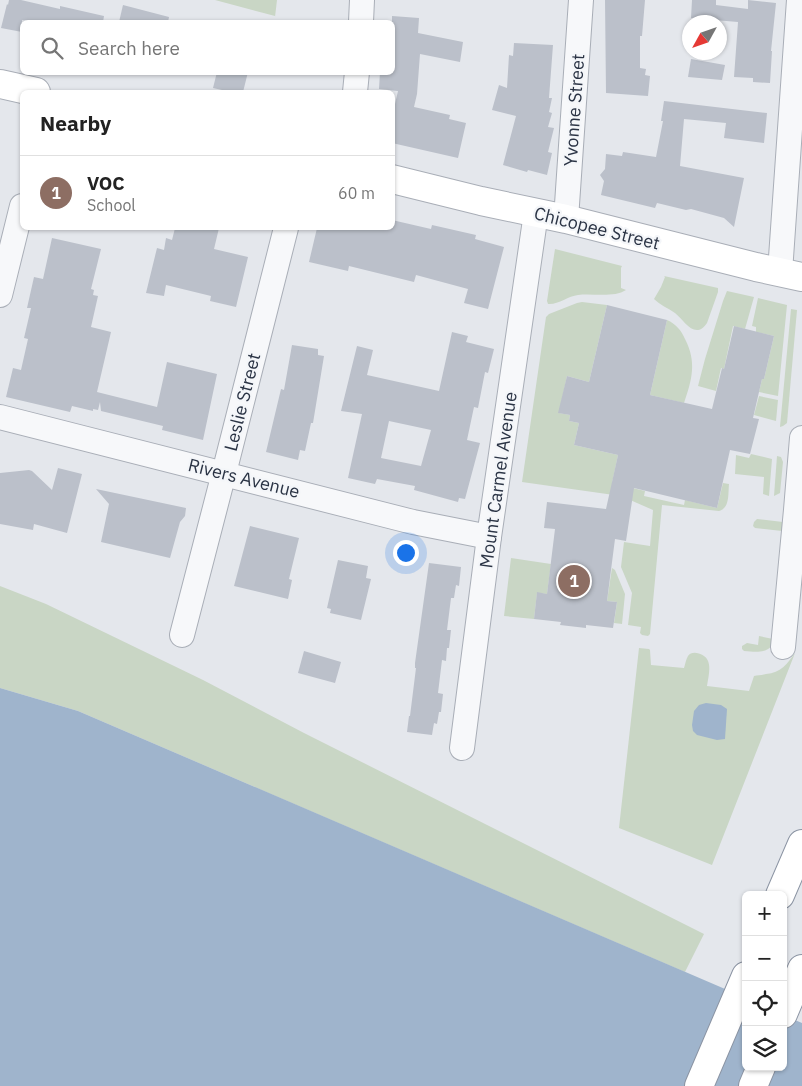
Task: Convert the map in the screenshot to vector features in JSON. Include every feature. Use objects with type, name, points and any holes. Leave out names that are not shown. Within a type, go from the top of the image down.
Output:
[{"type":"main road","points":[[0,84],[27,90]]},
{"type":"main road","name":"Chicopee Street","points":[[395,180],[791,274]]},
{"type":"main road","points":[[782,891],[802,844]]},
{"type":"main road","points":[[787,1005],[802,969]]},
{"type":"main road","points":[[699,1086],[744,981]]},
{"type":"main road","points":[[753,1086],[759,1071]]},
{"type":"street","points":[[361,20],[362,0]]},
{"type":"street","name":"Yvonne Street","points":[[566,220],[581,0]]},
{"type":"street","points":[[791,274],[799,0]]},
{"type":"street","points":[[355,90],[357,75]]},
{"type":"street","name":"Mount Carmel Avenue","points":[[462,748],[488,537],[536,213]]},
{"type":"street","points":[[0,295],[20,214]]},
{"type":"street","name":"Leslie Street","points":[[182,635],[285,230]]},
{"type":"street","name":"Rivers Avenue","points":[[0,417],[413,522],[488,537]]},
{"type":"street","points":[[783,647],[802,438]]},
{"type":"green space","points":[[215,0],[277,0],[275,17],[275,16]]},
{"type":"green space","points":[[555,249],[622,266],[621,288],[626,290],[609,295],[578,295],[548,304]]},
{"type":"green space","points":[[664,276],[718,288],[707,323],[703,328],[694,330],[675,313],[654,299],[661,287]]},
{"type":"green space","points":[[727,291],[754,297],[745,329],[733,326],[724,369],[721,368],[716,391],[698,386]]},
{"type":"green space","points":[[758,298],[787,305],[778,396],[759,392],[774,336],[756,332],[756,327],[752,326]]},
{"type":"green space","points":[[582,302],[607,305],[589,382],[567,376],[559,413],[570,415],[569,421],[579,423],[574,445],[618,455],[612,483],[645,491],[644,496],[684,505],[685,500],[717,508],[723,483],[729,484],[727,504],[719,511],[662,505],[650,634],[648,636],[640,633],[641,627],[628,625],[632,593],[621,567],[624,542],[650,546],[653,510],[621,496],[522,482],[546,317],[549,314]]},
{"type":"green space","points":[[791,309],[797,310],[787,423],[780,427]]},
{"type":"green space","points":[[667,320],[676,325],[682,333],[691,355],[691,379],[684,403],[650,395]]},
{"type":"green space","points":[[759,396],[778,400],[776,421],[754,415]]},
{"type":"green space","points":[[751,454],[772,459],[769,496],[763,494],[764,477],[735,474],[736,455],[749,458]]},
{"type":"green space","points":[[777,456],[781,457],[783,462],[780,493],[774,496]]},
{"type":"green space","points":[[757,519],[783,522],[782,531],[755,528],[753,526]]},
{"type":"green space","points":[[511,558],[551,564],[547,594],[537,593],[534,619],[504,616]]},
{"type":"green space","points":[[612,568],[615,570],[625,594],[622,624],[614,623],[617,602],[607,601]]},
{"type":"green space","points":[[0,586],[46,604],[203,680],[304,733],[704,934],[685,972],[78,711],[0,688]]},
{"type":"green space","points":[[759,636],[773,639],[774,644],[760,652],[744,651],[742,649],[742,646],[747,643],[758,645]]},
{"type":"green space","points":[[639,648],[650,650],[651,665],[684,668],[690,654],[699,653],[707,658],[709,664],[707,686],[749,691],[754,676],[780,670],[795,653],[712,865],[619,828]]},
{"type":"water","points":[[0,688],[78,711],[742,996],[742,1071],[787,1071],[787,1017],[802,1023],[802,1086],[0,1086]]},
{"type":"water","points":[[706,703],[721,705],[727,709],[725,739],[717,740],[697,735],[693,731],[694,711],[699,705]]},
{"type":"building","points":[[9,0],[21,0],[104,16],[103,20],[20,20],[20,32],[1,28]]},
{"type":"building","points":[[605,0],[645,0],[642,36],[640,36],[640,68],[646,69],[645,75],[650,76],[648,96],[606,93]]},
{"type":"building","points":[[692,0],[716,0],[716,5],[748,9],[748,0],[776,3],[770,83],[753,82],[753,78],[734,77],[738,22],[727,21],[727,15],[691,15]]},
{"type":"building","points":[[123,5],[169,17],[168,20],[119,20]]},
{"type":"building","points":[[392,16],[419,18],[418,33],[463,42],[460,62],[420,54],[417,94],[414,107],[450,115],[449,119],[466,123],[458,158],[395,144],[395,104],[398,91],[379,89],[380,75],[395,75],[395,20],[392,20]]},
{"type":"building","points":[[514,43],[553,45],[549,98],[552,98],[549,112],[552,113],[548,127],[554,128],[548,152],[552,153],[547,175],[528,170],[527,172],[503,165],[516,116],[492,110],[499,85],[507,88],[509,55],[513,56]]},
{"type":"building","points":[[691,60],[725,65],[722,80],[688,77]]},
{"type":"building","points":[[216,75],[247,75],[244,90],[213,88]]},
{"type":"building","points":[[664,101],[767,113],[764,143],[724,138],[726,123],[684,119],[680,166],[744,178],[734,227],[724,218],[691,209],[686,210],[657,203],[655,208],[601,195],[604,181],[600,175],[605,169],[606,154],[622,156],[623,152],[656,157],[663,121],[661,121]]},
{"type":"building","points":[[395,221],[431,229],[432,225],[476,235],[475,239],[504,247],[488,309],[464,303],[468,289],[416,275],[414,282],[349,266],[348,271],[309,262],[317,230],[395,230]]},
{"type":"building","points":[[174,230],[219,230],[214,249],[248,257],[236,307],[210,301],[211,296],[166,285],[164,296],[146,293],[157,248],[164,250],[166,238],[172,240]]},
{"type":"building","points":[[52,238],[101,249],[91,289],[94,290],[93,295],[98,296],[91,327],[111,332],[97,392],[157,407],[167,362],[217,374],[203,440],[162,430],[163,426],[101,411],[100,402],[98,410],[93,409],[93,411],[72,406],[70,412],[6,397],[13,368],[21,370],[28,339],[24,338],[31,308],[27,308],[34,277],[43,279]]},
{"type":"building","points":[[607,305],[667,320],[650,395],[712,409],[734,326],[774,336],[753,418],[759,419],[750,454],[730,450],[717,508],[634,488],[626,541],[615,539],[607,601],[617,602],[613,628],[586,625],[586,628],[560,625],[561,622],[534,619],[537,592],[547,594],[555,529],[544,528],[547,502],[606,509],[618,455],[574,445],[579,423],[569,421],[570,415],[558,413],[567,376],[589,382]]},
{"type":"building","points":[[452,332],[468,336],[466,342],[494,349],[488,373],[485,372],[478,408],[474,407],[467,440],[480,443],[465,499],[459,498],[458,502],[414,490],[415,486],[377,479],[375,484],[348,478],[362,414],[341,411],[357,346],[373,350],[367,375],[439,391]],"holes":[[[389,421],[431,430],[421,466],[381,458]]]},
{"type":"building","points":[[292,345],[318,349],[318,355],[324,356],[313,423],[311,423],[305,451],[300,450],[298,460],[266,452],[281,389],[284,390]]},
{"type":"building","points":[[58,468],[82,474],[67,533],[34,524],[33,530],[0,524],[0,473],[29,470],[52,490]]},
{"type":"building","points":[[96,489],[186,508],[170,558],[101,542],[109,504]]},
{"type":"building","points":[[250,526],[299,538],[289,579],[292,580],[288,599],[234,586]]},
{"type":"building","points":[[338,560],[368,566],[366,578],[371,579],[361,620],[330,613],[331,609],[327,608]]},
{"type":"building","points":[[429,563],[461,567],[459,586],[456,585],[454,598],[451,598],[447,630],[451,630],[449,648],[447,648],[446,661],[442,660],[438,693],[443,694],[441,712],[439,712],[437,724],[434,723],[432,735],[407,732]]},
{"type":"building","points":[[304,651],[341,662],[335,683],[298,673]]},
{"type":"place","name":"VOC","points":[[574,581]]}]
